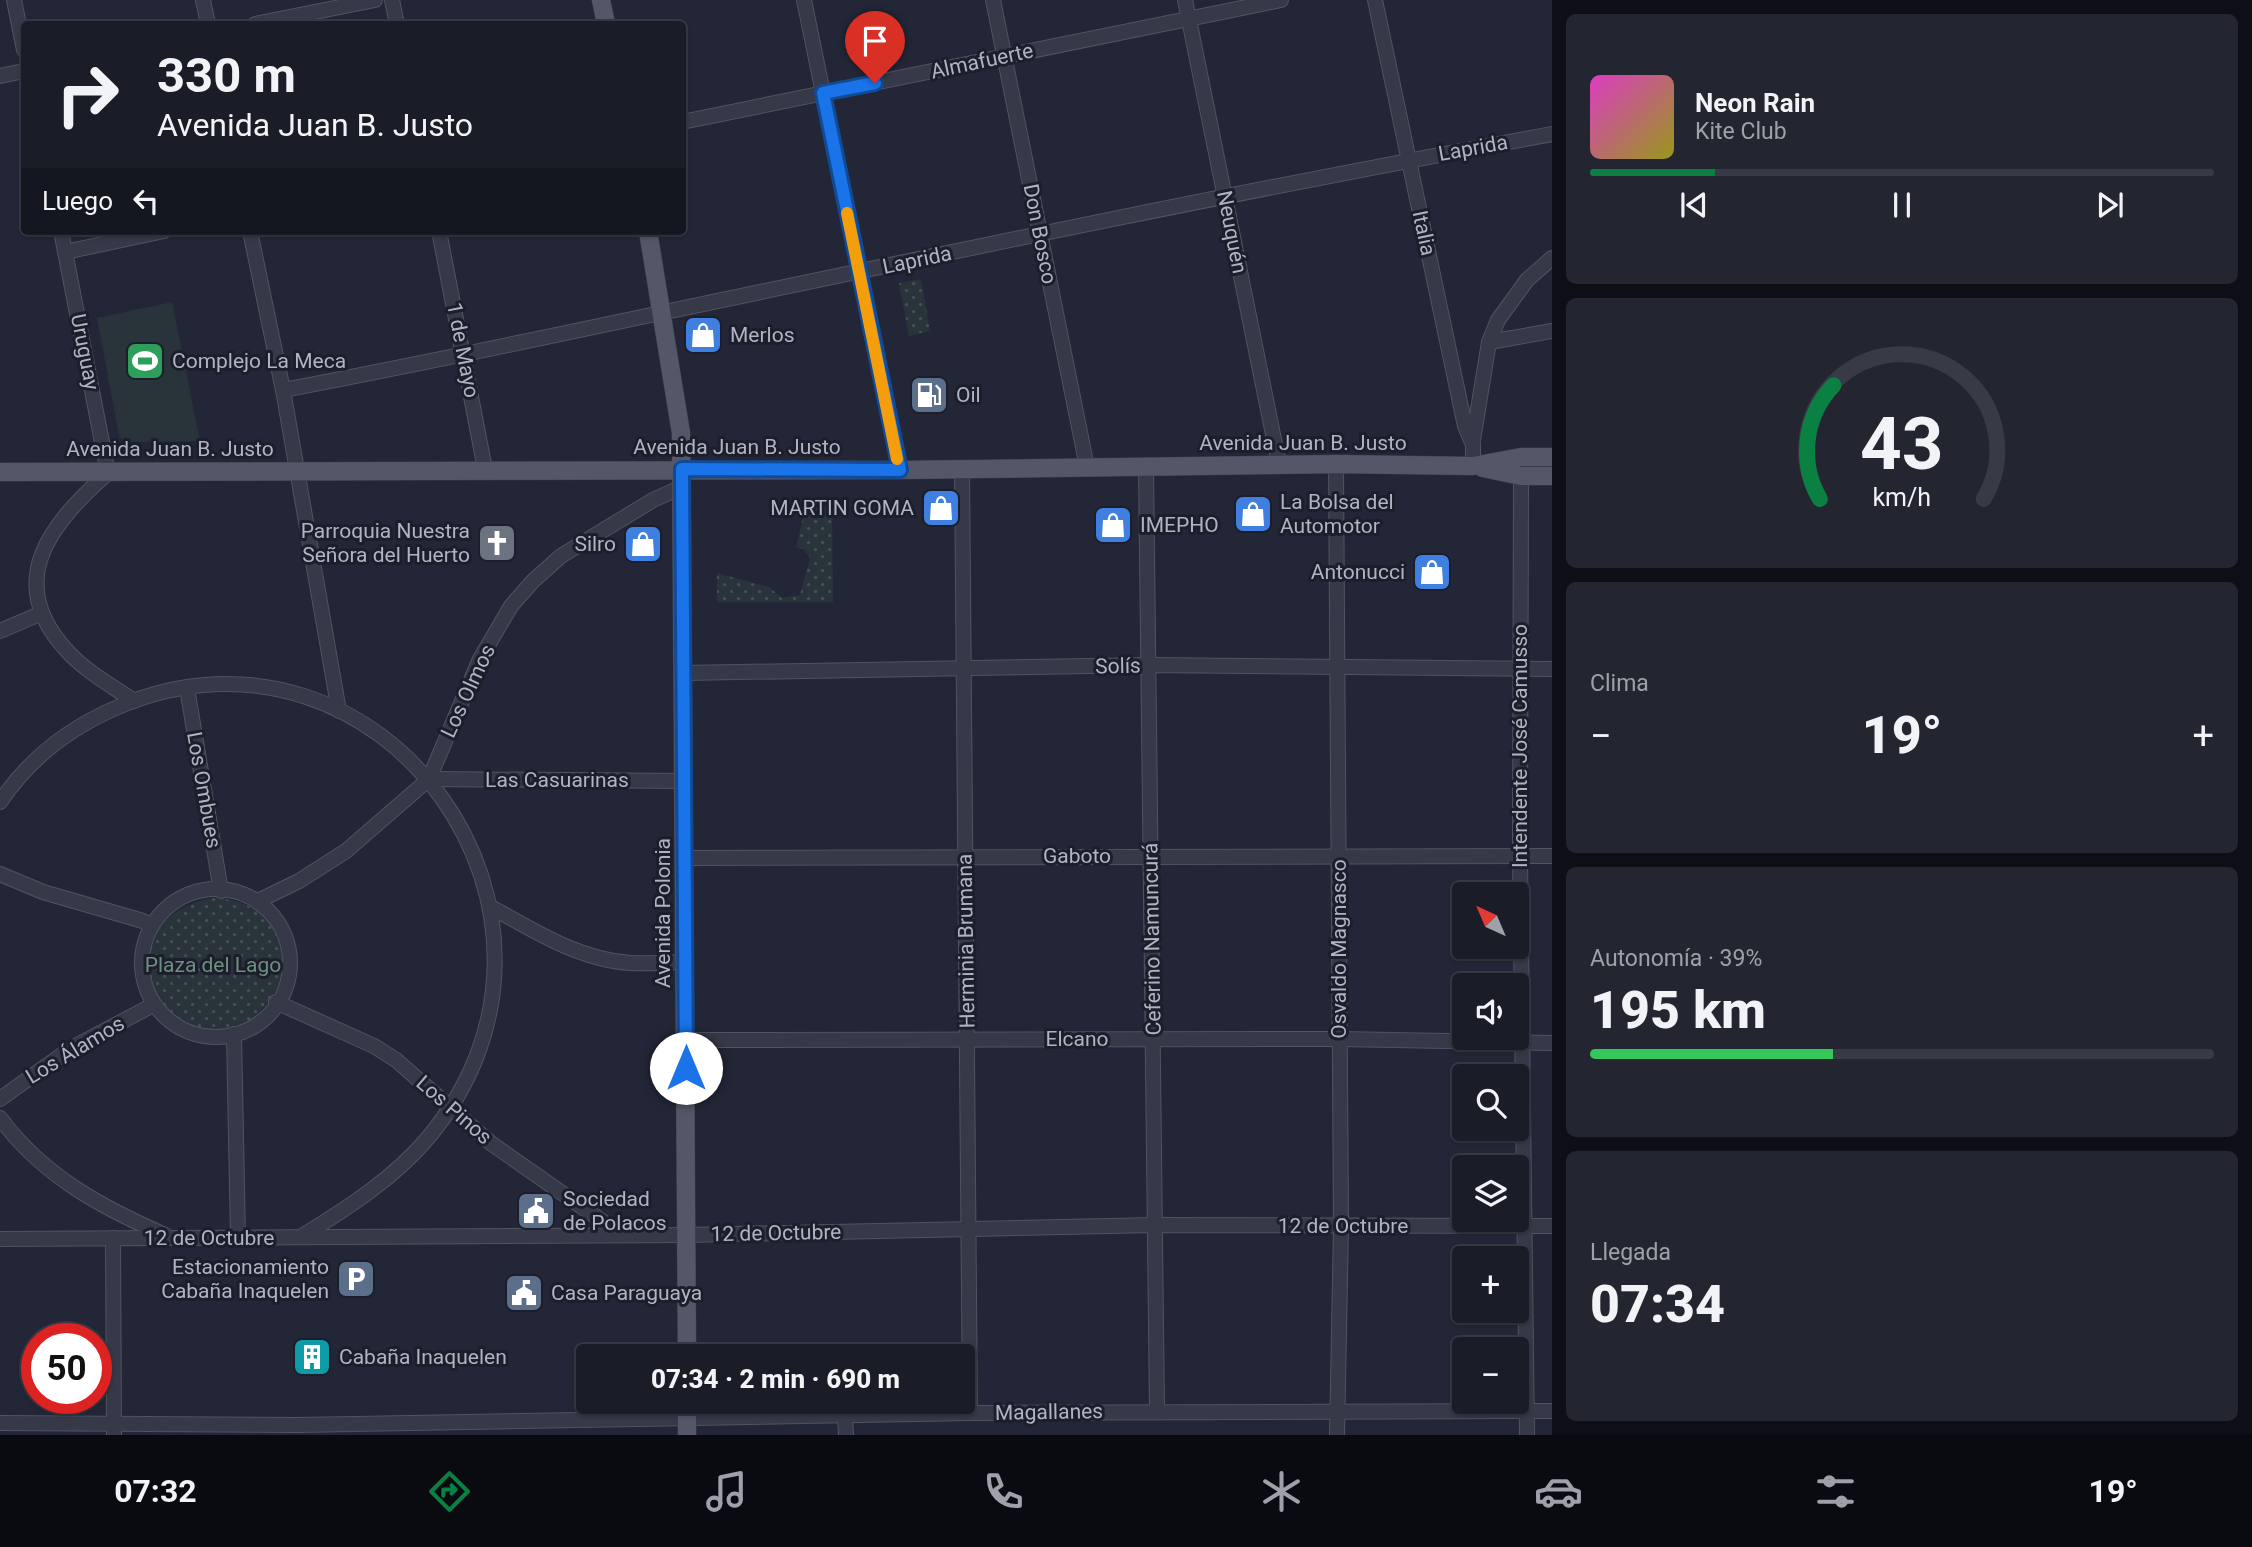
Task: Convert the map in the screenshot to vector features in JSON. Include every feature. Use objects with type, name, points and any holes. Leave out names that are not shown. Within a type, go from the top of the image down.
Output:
[{"type":"main road","points":[[601,0],[606,21]]},
{"type":"main road","name":"Avenida Polonia","points":[[649,235],[681,433],[687,1344]]},
{"type":"main road","name":"Avenida Juan B. Justo","points":[[1473,466],[1521,457],[1552,457]]},
{"type":"main road","name":"Avenida Juan B. Justo","points":[[0,472],[485,469],[682,478],[900,470],[1336,464],[1473,466],[1521,476],[1552,476]]},
{"type":"street","points":[[15,0],[21,33]]},
{"type":"street","points":[[203,0],[207,21]]},
{"type":"street","points":[[270,21],[375,0]]},
{"type":"street","points":[[392,0],[396,21]]},
{"type":"street","points":[[804,0],[900,470]]},
{"type":"street","name":"Don Bosco","points":[[993,0],[1087,467]]},
{"type":"street","name":"Neuquén","points":[[1185,0],[1279,464]]},
{"type":"street","name":"Almafuerte","points":[[686,121],[1281,0]]},
{"type":"street","name":"Italia","points":[[1375,0],[1465,426],[1473,445],[1473,466]]},
{"type":"street","points":[[0,76],[21,72]]},
{"type":"street","name":"Laprida","points":[[283,390],[464,356],[663,312],[1408,160],[1552,134]]},
{"type":"street","name":"Uruguay","points":[[62,235],[108,473]]},
{"type":"street","points":[[65,252],[145,235]]},
{"type":"street","points":[[251,235],[283,390],[340,711]]},
{"type":"street","name":"1 de Mayo","points":[[440,235],[485,469]]},
{"type":"street","points":[[1473,445],[1489,342],[1511,299],[1552,258]]},
{"type":"street","points":[[1489,342],[1552,331]]},
{"type":"street","name":"Osvaldo Magnasco","points":[[1336,464],[1340,1039],[1337,1435]]},
{"type":"street","name":"Ceferino Namuncurá","points":[[1146,467],[1157,1411]]},
{"type":"street","name":"Herminia Brumana","points":[[962,469],[969,1344]]},
{"type":"street","points":[[108,473],[61,517],[42,549],[37,580],[42,613],[69,653],[134,701]]},
{"type":"street","name":"Intendente José Camusso","points":[[1521,476],[1521,973]]},
{"type":"street","name":"Los Olmos","points":[[260,900],[299,881],[346,850],[429,779],[480,659],[511,606],[561,556],[653,500],[682,478]]},
{"type":"street","points":[[0,631],[42,613]]},
{"type":"street","name":"Solís","points":[[684,673],[1149,665],[1552,670]]},
{"type":"street","points":[[0,802],[36,760],[66,736],[98,716],[134,701],[187,688],[240,686],[293,694],[340,711],[388,741],[429,779],[456,816],[472,849],[491,907],[495,976],[482,1045],[452,1108],[425,1141],[396,1170],[342,1212],[301,1237]]},
{"type":"street","name":"Los Ombues","points":[[187,688],[221,891]]},
{"type":"street","name":"Las Casuarinas","points":[[429,779],[685,780]]},
{"type":"street","name":"Gaboto","points":[[685,858],[1552,856]]},
{"type":"street","points":[[0,874],[43,892],[143,920],[151,926]]},
{"type":"street","points":[[201,892],[240,892],[260,900],[283,929],[292,953],[292,967],[276,1002],[255,1024],[234,1034],[191,1032],[175,1025],[153,1005],[142,980],[140,966],[143,945],[151,926],[164,910],[181,899],[201,892]]},
{"type":"street","points":[[491,907],[547,939],[589,954],[631,963],[685,962]]},
{"type":"street","name":"Los Pinos","points":[[276,1002],[374,1045],[492,1144],[622,1235]]},
{"type":"street","name":"Los Álamos","points":[[0,1099],[70,1049],[153,1005]]},
{"type":"street","points":[[234,1034],[238,1238]]},
{"type":"street","name":"Elcano","points":[[686,1040],[1340,1039],[1452,1042]]},
{"type":"street","name":"Elcano","points":[[1529,1044],[1552,1043]]},
{"type":"street","name":"Intendente José Camusso","points":[[1522,1050],[1525,1155]]},
{"type":"street","points":[[0,1118],[25,1150],[72,1188],[118,1215],[172,1238]]},
{"type":"street","name":"12 de Octubre","points":[[0,1239],[687,1235],[1155,1226],[1452,1226]]},
{"type":"street","name":"12 de Octubre","points":[[1529,1226],[1552,1226]]},
{"type":"street","name":"Intendente José Camusso","points":[[1527,1232],[1527,1337]]},
{"type":"street","points":[[113,1238],[113,1429]]},
{"type":"street","name":"Magallanes","points":[[1529,1412],[1552,1411]]},
{"type":"street","name":"Magallanes","points":[[975,1413],[1452,1412]]},
{"type":"street","name":"Magallanes","points":[[0,1423],[113,1429],[484,1429],[687,1418],[939,1414]]},
{"type":"street","name":"Intendente José Camusso","points":[[1527,1414],[1527,1435]]},
{"type":"street","points":[[845,1417],[846,1435]]},
{"type":"green space","points":[[921,279],[930,331],[909,336],[899,283]]},
{"type":"green space","name":"Complejo La Meca","points":[[172,302],[200,441],[125,442],[119,436],[97,318]]},
{"type":"green space","points":[[808,497],[823,497],[824,507],[832,507],[833,602],[717,602],[717,573],[769,587],[782,598],[800,595],[810,557],[803,549],[796,547]]},
{"type":"green space","name":"Plaza del Lago","points":[[213,898],[235,901],[253,908],[268,919],[278,932],[283,948],[284,966],[267,1003],[250,1020],[228,1029],[195,1028],[171,1017],[155,999],[147,976],[149,951],[160,928],[181,909]]},
{"type":"slow traffic","points":[[847,213],[897,459]]},
{"type":"place","name":"Merlos","points":[[703,335]]},
{"type":"place","name":"Complejo La Meca","points":[[145,361]]},
{"type":"place","name":"Oil","points":[[929,395]]},
{"type":"place","name":"MARTIN GOMA","points":[[941,508]]},
{"type":"place","name":"La Bolsa del Automotor","points":[[1253,514]]},
{"type":"place","name":"IMEPHO","points":[[1113,525]]},
{"type":"place","name":"Parroquia Nuestra Señora del Huerto","points":[[497,543]]},
{"type":"place","name":"Silro","points":[[643,544]]},
{"type":"place","name":"Antonucci","points":[[1432,572]]},
{"type":"place","name":"Sociedad de Polacos","points":[[536,1211]]},
{"type":"place","name":"Estacionamiento Cabaña Inaquelen","points":[[356,1279]]},
{"type":"place","name":"Casa Paraguaya","points":[[524,1293]]},
{"type":"place","name":"Cabaña Inaquelen","points":[[312,1357]]},
{"type":"route","points":[[686,1068],[682,469],[900,470],[823,93],[875,83]]}]
